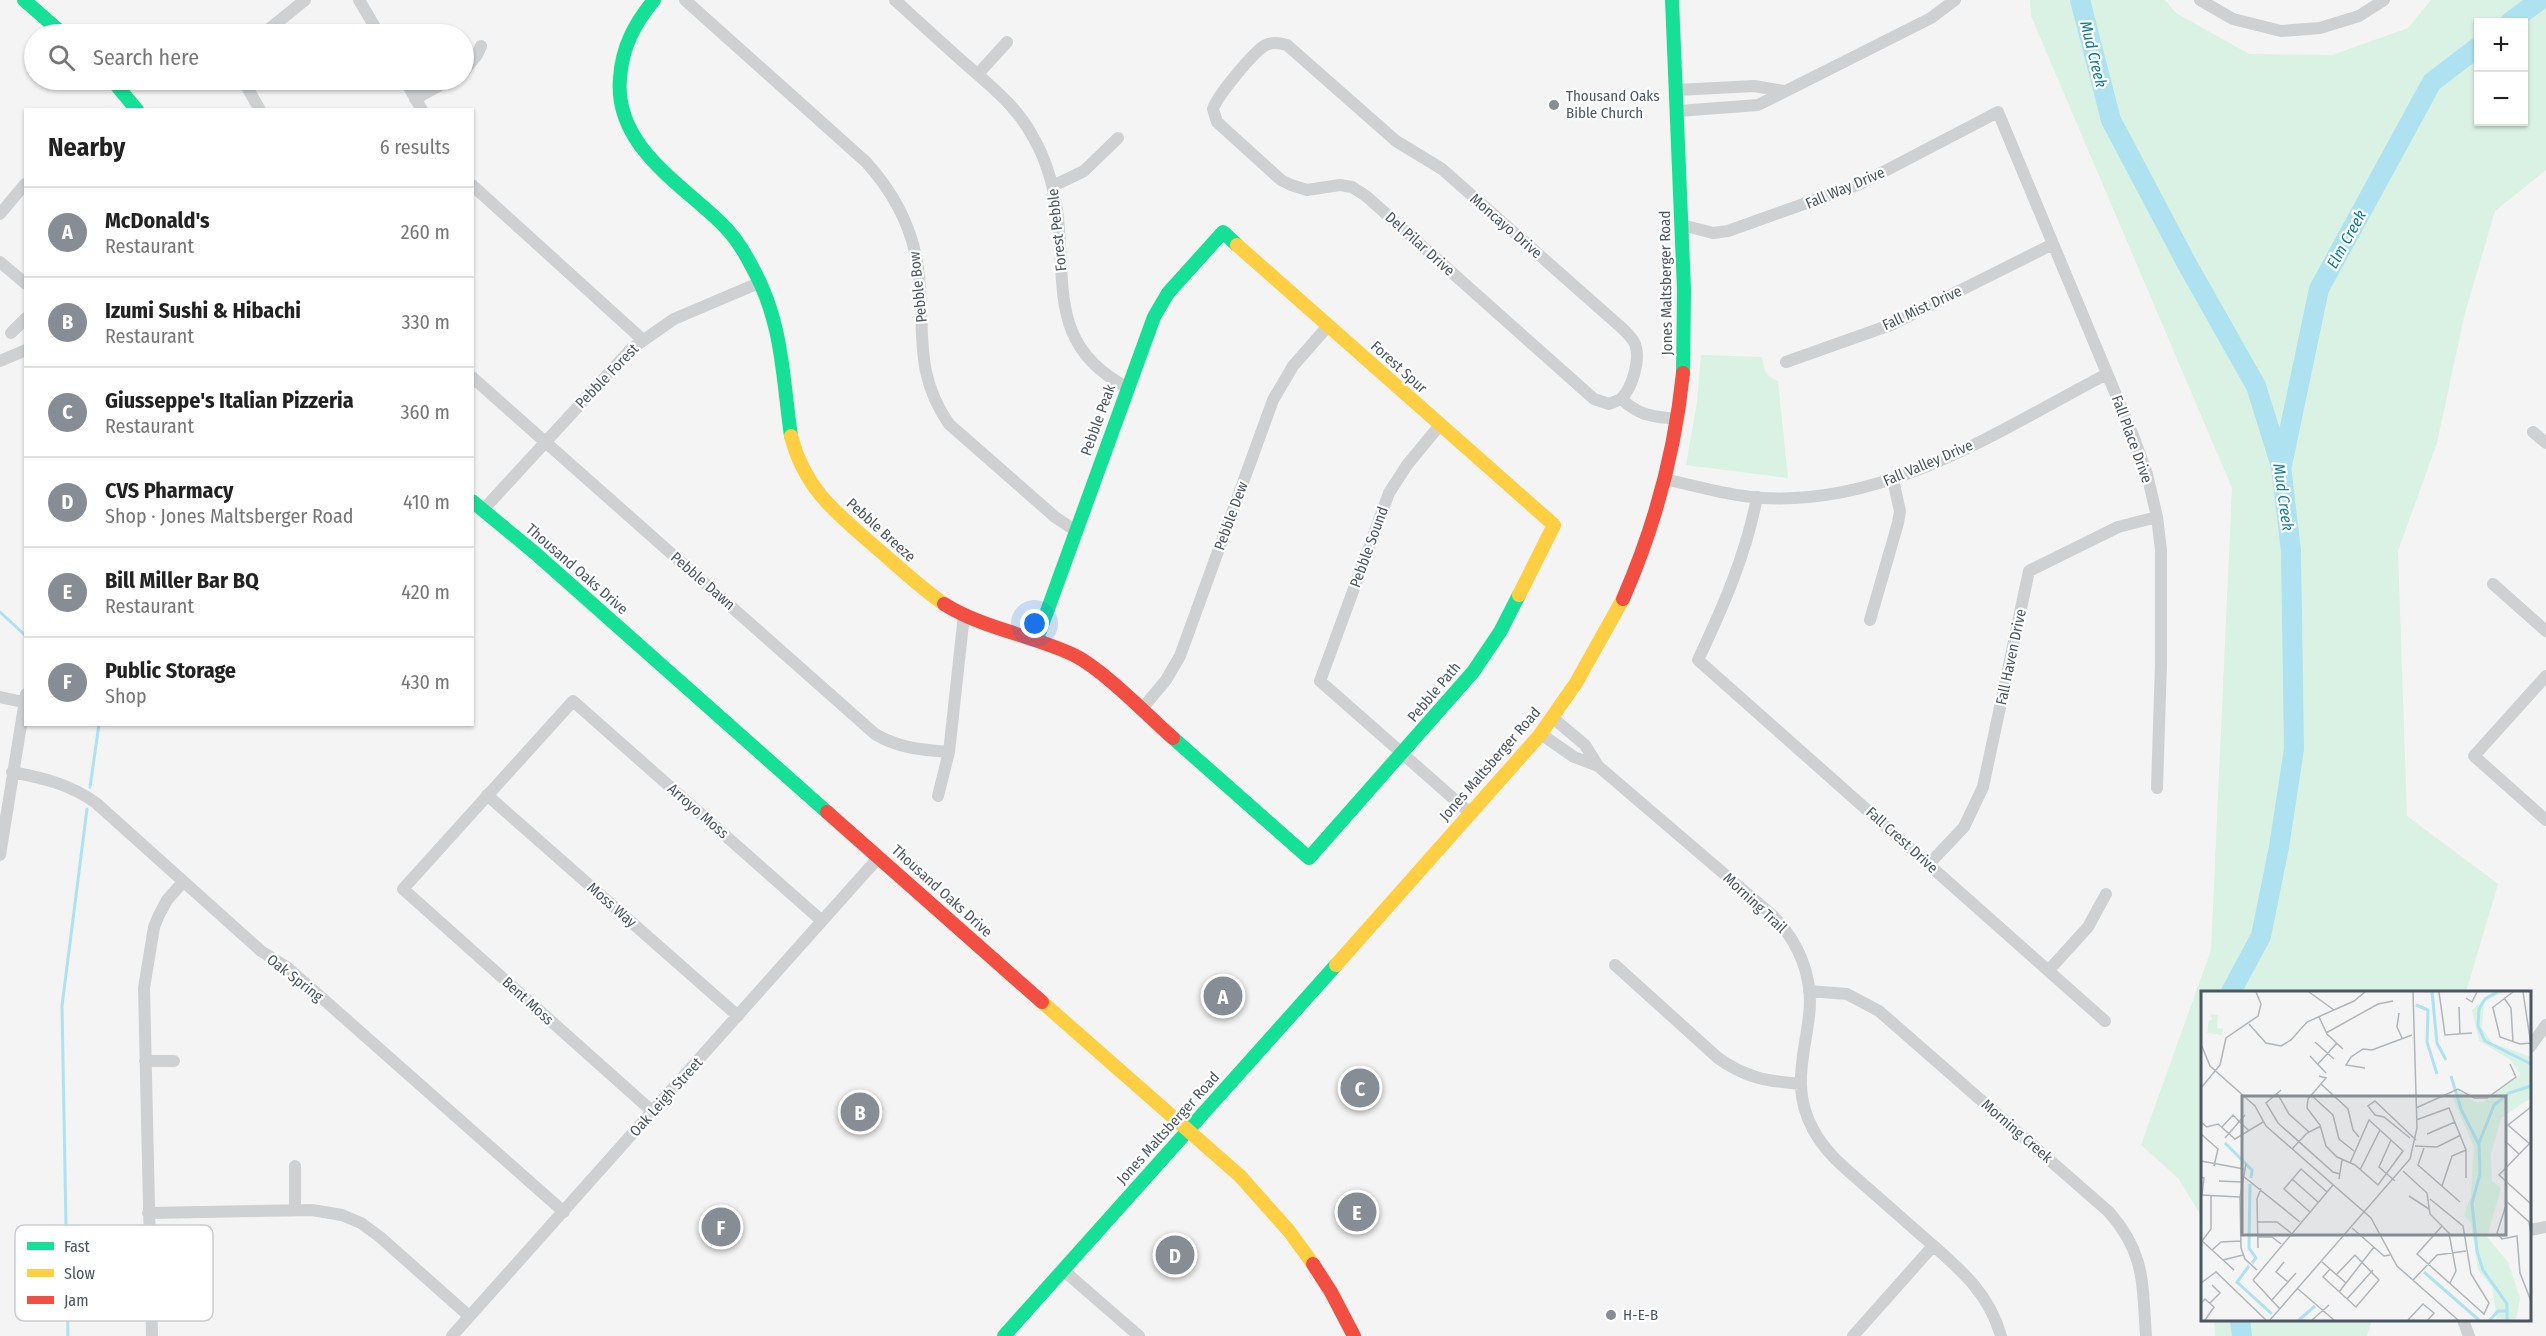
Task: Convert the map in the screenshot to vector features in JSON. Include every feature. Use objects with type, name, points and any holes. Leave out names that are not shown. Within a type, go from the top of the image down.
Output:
[{"type":"main road","points":[[24,0],[52,24]]},
{"type":"main road","name":"Pebble Breeze","points":[[654,0],[637,22],[626,42],[620,80],[623,114],[633,135],[647,154],[734,238],[761,282],[780,334],[792,442],[810,483],[829,506],[919,586],[964,615],[986,625],[1058,646],[1089,664],[1309,858]]},
{"type":"main road","name":"Jones Maltsberger Road","points":[[1004,1336],[1540,734],[1553,718],[1620,607],[1648,537],[1664,479],[1677,418],[1685,320],[1672,0]]},
{"type":"main road","points":[[120,90],[135,108]]},
{"type":"main road","name":"Pebble Peak","points":[[1037,639],[1159,307],[1168,293],[1223,232]]},
{"type":"main road","name":"Forest Spur","points":[[1223,232],[1554,525]]},
{"type":"main road","name":"Thousand Oaks Drive","points":[[478,505],[1240,1176],[1269,1207],[1307,1257],[1354,1336]]},
{"type":"main road","name":"Pebble Path","points":[[1309,858],[1461,688],[1500,632],[1554,525]]},
{"type":"street","points":[[275,24],[305,0]]},
{"type":"street","points":[[360,0],[373,24]]},
{"type":"street","name":"Pebble Bow","points":[[685,0],[866,162],[880,178],[902,212],[914,247],[919,276],[925,371],[937,405],[949,424],[1055,518],[1076,531]]},
{"type":"street","name":"Forest Pebble","points":[[895,0],[978,74],[1022,118],[1041,153],[1053,186],[1064,308],[1069,328],[1085,354],[1096,366],[1114,381],[1128,387]]},
{"type":"street","points":[[1678,111],[1758,105],[1931,18],[1955,0]]},
{"type":"street","points":[[2200,0],[2233,19],[2281,31],[2320,28],[2360,16],[2384,0]]},
{"type":"street","points":[[978,74],[1007,42]]},
{"type":"street","name":"Del Pilar Drive","points":[[1276,43],[1264,46],[1218,96],[1213,109],[1220,127],[1281,180],[1307,190],[1340,185],[1352,187],[1366,196],[1594,399],[1609,404],[1621,399]]},
{"type":"street","name":"Moncayo Drive","points":[[1276,43],[1287,45],[1396,141],[1442,169],[1623,329],[1636,345],[1637,356],[1628,392],[1621,399]]},
{"type":"street","points":[[474,56],[481,46]]},
{"type":"street","points":[[1677,90],[1754,86],[1784,90]]},
{"type":"street","points":[[1721,87],[1722,108]]},
{"type":"street","points":[[249,90],[259,108]]},
{"type":"street","points":[[411,90],[419,104],[436,90]]},
{"type":"street","name":"Fall Way Drive","points":[[1682,225],[1713,233],[1728,231],[1823,199],[1860,184],[1998,112]]},
{"type":"street","name":"Fall Place Drive","points":[[1998,112],[2147,474],[2157,517],[2162,583],[2157,788]]},
{"type":"street","points":[[1053,186],[1084,171],[1118,138]]},
{"type":"street","points":[[0,214],[24,185]]},
{"type":"street","points":[[474,187],[643,340]]},
{"type":"street","name":"Fall Mist Drive","points":[[1786,362],[1893,324],[2053,244]]},
{"type":"street","points":[[0,262],[24,282]]},
{"type":"street","name":"Pebble Forest","points":[[478,505],[546,442],[614,366],[643,340],[674,319],[761,282]]},
{"type":"street","points":[[11,333],[24,320]]},
{"type":"street","name":"Pebble Dew","points":[[1142,710],[1166,680],[1180,656],[1274,400],[1293,366],[1328,326]]},
{"type":"street","points":[[0,362],[24,351]]},
{"type":"street","name":"Fall Valley Drive","points":[[1664,479],[1732,495],[1802,498],[1839,494],[1893,480],[1948,457],[2107,374]]},
{"type":"street","name":"Pebble Dawn","points":[[474,379],[875,734],[898,745],[949,752]]},
{"type":"street","points":[[1621,399],[1637,412],[1651,416],[1677,418]]},
{"type":"street","name":"Pebble Sound","points":[[1403,753],[1320,681],[1389,493],[1407,465],[1440,425]]},
{"type":"street","points":[[2533,432],[2546,443]]},
{"type":"street","points":[[1870,620],[1898,524],[1899,504],[1893,480]]},
{"type":"street","name":"Fall Crest Drive","points":[[1757,497],[1752,522],[1730,592],[1698,660],[2105,1020]]},
{"type":"street","name":"Fall Haven Drive","points":[[1929,864],[1964,827],[1983,787],[2029,571],[2118,527],[2157,517]]},
{"type":"street","points":[[2493,584],[2546,631]]},
{"type":"street","points":[[938,796],[949,752],[964,615]]},
{"type":"street","points":[[2546,676],[2474,756],[2546,820]]},
{"type":"street","points":[[0,697],[24,698],[2,827],[0,855]]},
{"type":"street","name":"Arroyo Moss","points":[[487,795],[573,701],[822,921]]},
{"type":"street","name":"Morning Trail","points":[[1553,718],[1585,745],[1598,766],[1780,922],[1800,954],[1809,991],[1809,1015],[1800,1066],[1802,1101],[1809,1122],[1825,1148],[1961,1269],[1978,1288],[1994,1314],[2001,1336]]},
{"type":"street","name":"Morning Trail","points":[[1540,734],[1574,757],[1598,766]]},
{"type":"street","points":[[1403,753],[1471,814]]},
{"type":"street","name":"Oak Spring","points":[[12,772],[60,783],[86,795],[261,951],[288,968],[564,1212]]},
{"type":"street","name":"Bent Moss","points":[[487,795],[403,889],[653,1112]]},
{"type":"street","name":"Moss Way","points":[[487,795],[738,1016]]},
{"type":"street","name":"Oak Leigh Street","points":[[452,1336],[879,857]]},
{"type":"street","points":[[148,1225],[144,988],[154,927],[167,900],[183,882]]},
{"type":"street","points":[[2049,970],[2088,927],[2106,894]]},
{"type":"street","points":[[1615,965],[1734,1070],[1763,1080],[1800,1084]]},
{"type":"street","name":"Morning Creek","points":[[1809,991],[1847,994],[1879,1011],[2109,1212],[2125,1230],[2138,1258],[2142,1279],[2146,1336]]},
{"type":"street","points":[[2531,1044],[2546,1025]]},
{"type":"street","points":[[145,1061],[174,1060]]},
{"type":"street","points":[[295,1166],[295,1210]]},
{"type":"street","points":[[148,1213],[295,1210],[332,1212],[361,1223],[469,1316]]},
{"type":"street","points":[[2531,1230],[2546,1227]]},
{"type":"street","points":[[1853,1336],[1933,1246]]},
{"type":"street","points":[[1063,1270],[1139,1336]]},
{"type":"street","points":[[152,1321],[152,1336]]},
{"type":"street","points":[[2463,1321],[2469,1336]]},
{"type":"green space","points":[[2030,0],[2165,0],[2176,13],[2249,54],[2332,55],[2408,28],[2431,0],[2546,0],[2546,170],[2495,211],[2465,313],[2437,443],[2398,551],[2407,816],[2498,884],[2466,991],[2201,991],[2201,1215],[2178,1178],[2141,1145],[2211,950],[2232,488],[2031,16]]},
{"type":"green space","points":[[1701,355],[1762,357],[1766,372],[1778,381],[1788,478],[1686,465],[1697,402]]},
{"type":"green space","points":[[2214,1321],[2372,1321],[2367,1336],[2215,1336]]},
{"type":"waterway","name":"Mud Creek","points":[[2080,0],[2111,120],[2187,264],[2256,386],[2281,466],[2291,551],[2294,749],[2279,847],[2261,936],[2232,991]]},
{"type":"waterway","name":"Elm Creek","points":[[2515,18],[2540,0]]},
{"type":"waterway","name":"Elm Creek","points":[[2282,465],[2319,289],[2432,82],[2474,50]]},
{"type":"waterway","points":[[0,612],[24,634]]},
{"type":"waterway","points":[[90,787],[99,726]]},
{"type":"waterway","points":[[66,1225],[62,1006],[87,809]]},
{"type":"waterway","points":[[68,1321],[68,1336]]},
{"type":"waterway","name":"Mud Creek","points":[[2240,1321],[2242,1336]]},
{"type":"traffic: fast","points":[[24,0],[52,24]]},
{"type":"traffic: fast","points":[[654,0],[635,27],[623,56],[620,78],[621,101],[627,123],[638,142],[668,176],[724,226],[751,265],[762,286],[780,348],[791,436]]},
{"type":"traffic: fast","points":[[1672,0],[1684,290],[1683,373]]},
{"type":"traffic: fast","points":[[120,90],[135,108]]},
{"type":"traffic: fast","points":[[1037,639],[1154,317],[1168,293],[1223,232],[1237,245]]},
{"type":"traffic: fast","points":[[474,503],[535,553],[827,812]]},
{"type":"traffic: fast","points":[[1173,738],[1309,858],[1473,672],[1500,632],[1519,595]]},
{"type":"traffic: fast","points":[[1004,1336],[1336,965]]},
{"type":"traffic: slow","points":[[1237,245],[1554,525],[1519,595]]},
{"type":"traffic: slow","points":[[791,436],[805,472],[825,501],[919,585],[944,604]]},
{"type":"traffic: slow","points":[[1336,965],[1539,736],[1576,683],[1623,599]]},
{"type":"traffic: slow","points":[[1042,1002],[1240,1176],[1289,1231],[1313,1264]]},
{"type":"traffic: jam","points":[[1623,599],[1645,544],[1662,488],[1675,431],[1683,373]]},
{"type":"traffic: jam","points":[[944,604],[975,620],[1058,648],[1086,662],[1112,682],[1173,738]]},
{"type":"traffic: jam","points":[[827,812],[1042,1002]]},
{"type":"traffic: jam","points":[[1313,1264],[1354,1336]]},
{"type":"place","name":"Thousand Oaks Bible Church","points":[[1554,105]]},
{"type":"place","name":"McDonald's","points":[[1223,996]]},
{"type":"place","name":"Giusseppe's Italian Pizzeria","points":[[1360,1088]]},
{"type":"place","name":"Izumi Sushi & Hibachi","points":[[860,1112]]},
{"type":"place","name":"Bill Miller Bar BQ","points":[[1357,1212]]},
{"type":"place","name":"Public Storage","points":[[721,1227]]},
{"type":"place","name":"CVS Pharmacy","points":[[1175,1255]]},
{"type":"place","name":"H-E-B","points":[[1611,1315]]}]
